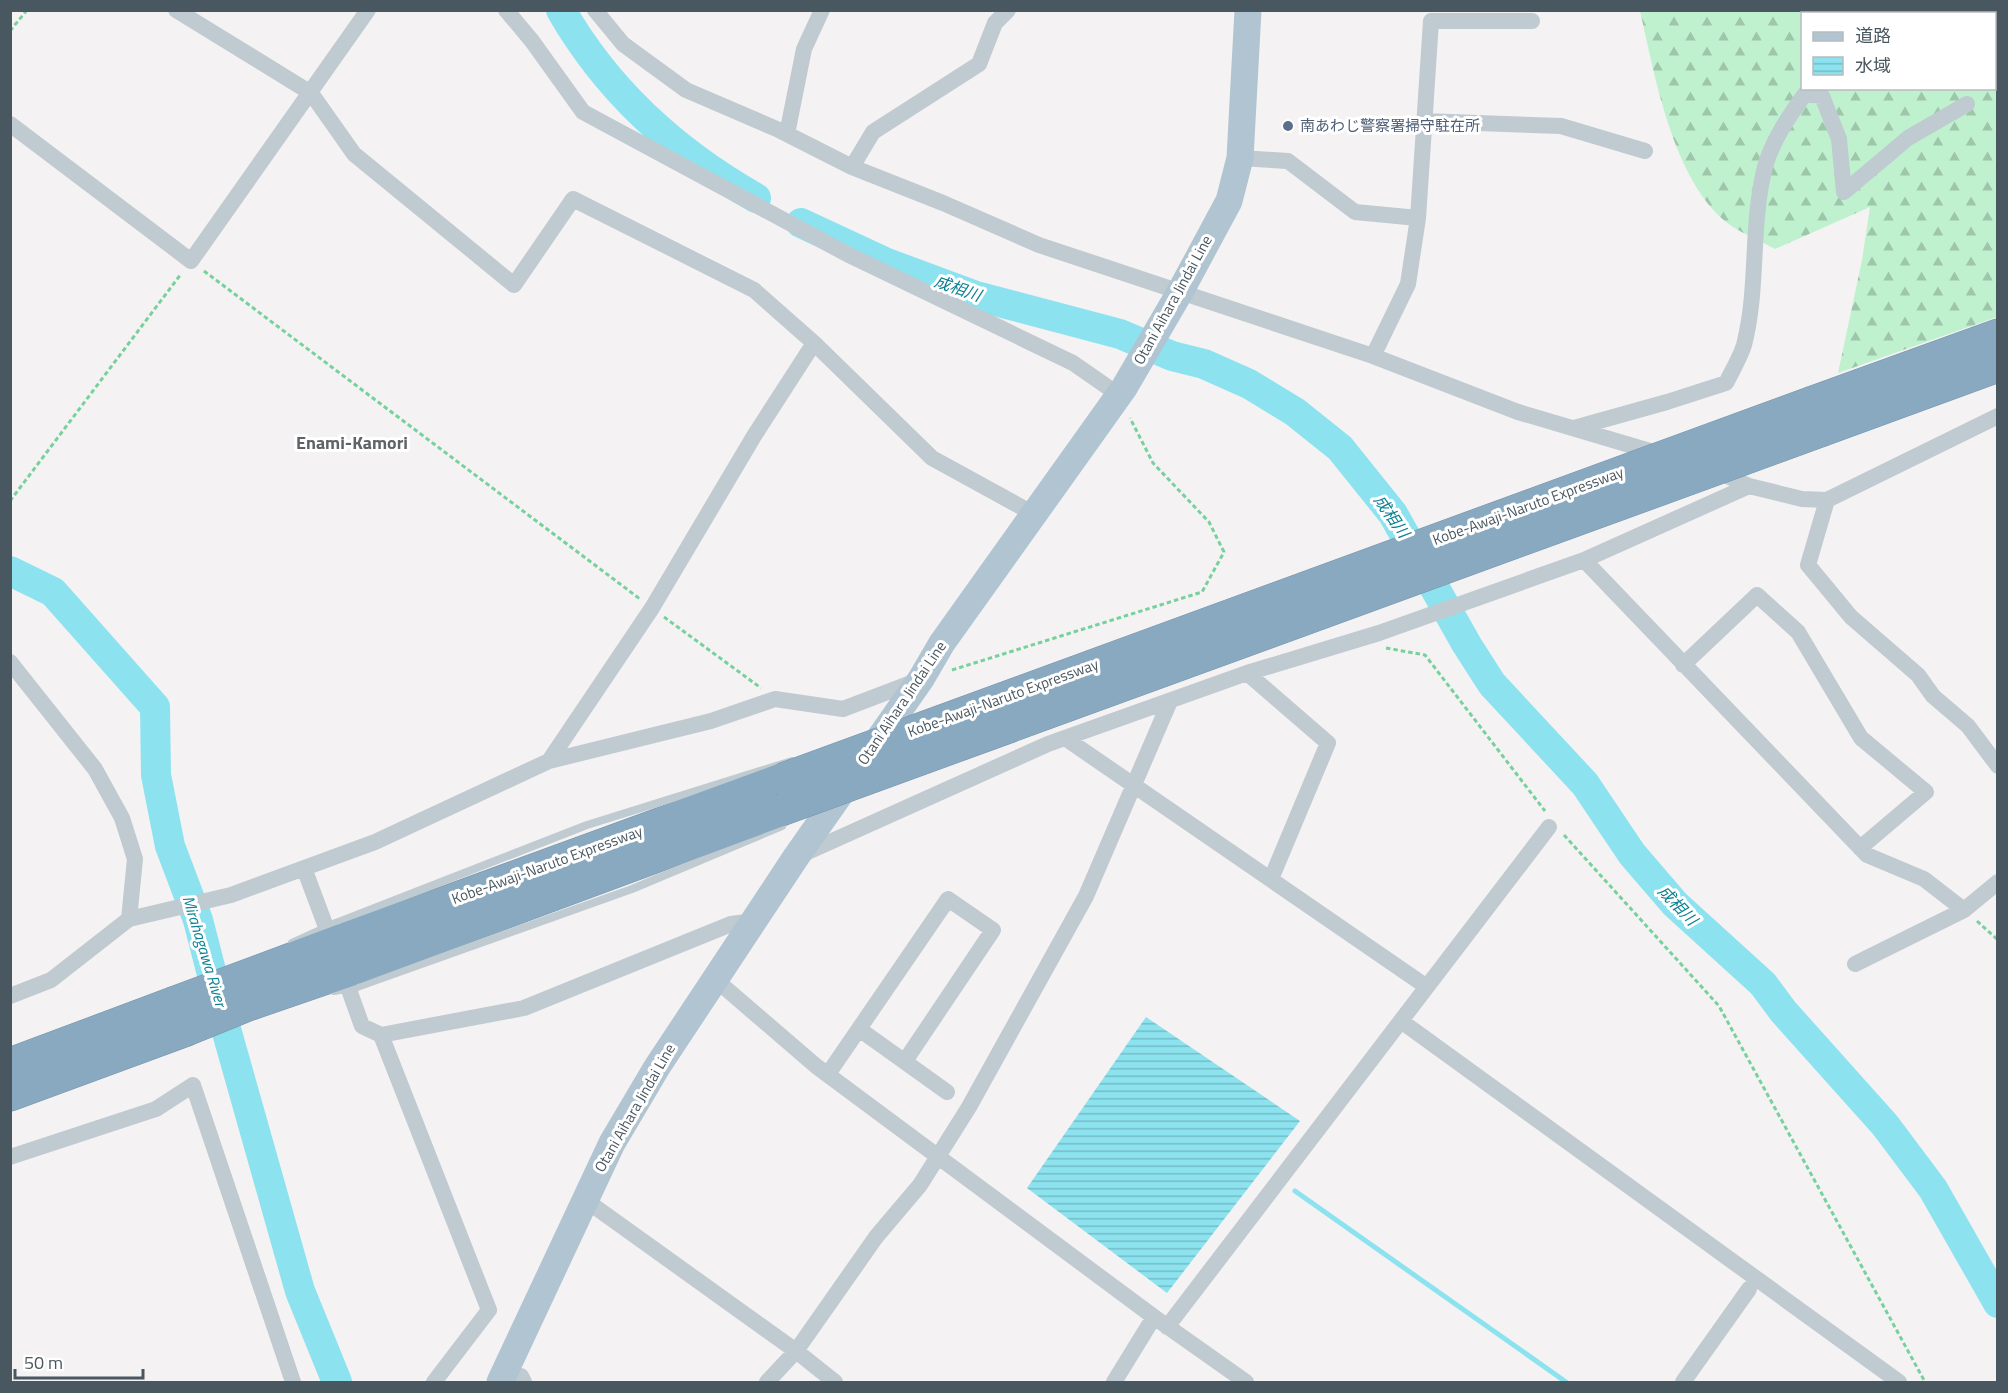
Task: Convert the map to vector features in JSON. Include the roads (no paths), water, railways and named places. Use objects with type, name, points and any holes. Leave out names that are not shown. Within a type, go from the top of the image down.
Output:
[{"type":"highway","name":"Kobe-Awaji-Naruto Expressway","points":[[10,1095],[176,1010],[339,932],[962,745],[1350,600],[1818,416],[1998,335]]},
{"type":"highway","name":"Kobe-Awaji-Naruto Expressway","points":[[10,1064],[77,1040],[176,1010],[248,1005],[354,978],[784,800],[843,756],[1818,416],[1998,366]]},
{"type":"main road","name":"Otani Aihara Jindai Line","points":[[515,1380],[584,1199],[612,1143],[657,1067],[796,857],[921,680],[942,643],[1121,391],[1176,299],[1228,201],[1240,158],[1248,10]]},
{"type":"street","points":[[176,10],[311,93],[354,154],[514,285],[573,199],[753,290],[814,343],[932,458],[1034,514]]},
{"type":"street","points":[[10,124],[191,261],[368,10]]},
{"type":"street","points":[[506,10],[532,41],[583,112],[847,255],[1073,363],[1121,391]]},
{"type":"street","points":[[596,10],[623,44],[686,90],[787,134],[852,168],[932,198],[1039,245],[1176,299],[1373,356],[1518,412],[1719,472],[1749,486],[1802,499],[1827,501],[1998,416]]},
{"type":"street","points":[[787,134],[804,49],[822,10]]},
{"type":"street","points":[[852,168],[873,132],[979,64],[995,23],[1008,10]]},
{"type":"street","points":[[1373,356],[1408,284],[1418,218],[1431,16],[1532,21]]},
{"type":"street","points":[[1573,428],[1726,383],[1743,347],[1755,277],[1759,194],[1766,164],[1787,117],[1805,94],[1822,96],[1827,107],[1839,139],[1844,192],[1908,138],[1967,104]]},
{"type":"street","points":[[1423,121],[1561,126],[1645,151]]},
{"type":"street","points":[[1240,158],[1288,160],[1355,212],[1418,218]]},
{"type":"street","points":[[549,760],[652,608],[754,436],[814,343]]},
{"type":"street","points":[[796,857],[1065,738],[1246,673],[1401,626],[1584,560],[1749,486]]},
{"type":"street","points":[[1827,501],[1808,565],[1851,617],[1918,675],[1933,696],[1968,726],[1998,766]]},
{"type":"street","points":[[1584,560],[1867,855],[1924,879],[1965,910]]},
{"type":"street","points":[[1683,664],[1757,595],[1798,632],[1861,738],[1926,792],[1860,848]]},
{"type":"street","points":[[10,662],[95,769],[122,818],[135,859],[129,919]]},
{"type":"street","points":[[1246,673],[1328,743],[1271,879]]},
{"type":"street","points":[[10,996],[51,980],[129,919],[152,916],[231,895],[375,842],[549,760],[711,721],[776,699],[843,709],[921,680]]},
{"type":"street","points":[[766,1383],[796,1351],[876,1237],[920,1185],[969,1107],[1086,896],[1170,701]]},
{"type":"street","points":[[1065,738],[1427,987]]},
{"type":"street","points":[[1114,1383],[1160,1322],[1401,1021],[1552,824]]},
{"type":"street","points":[[304,868],[362,1026],[381,1035],[524,1008],[731,924],[754,921]]},
{"type":"street","points":[[1855,964],[1965,910],[1998,882]]},
{"type":"street","points":[[828,1074],[948,899],[993,930],[905,1061]]},
{"type":"street","points":[[716,980],[828,1074],[1160,1322],[1246,1383]]},
{"type":"street","points":[[1401,1021],[1899,1383]]},
{"type":"street","points":[[859,1029],[946,1092]]},
{"type":"street","points":[[381,1035],[489,1310],[434,1383]]},
{"type":"street","points":[[10,1157],[156,1109],[193,1085],[292,1383]]},
{"type":"street","points":[[584,1199],[796,1351],[835,1383]]},
{"type":"street","points":[[1683,1383],[1749,1289]]},
{"type":"lane","points":[[814,812],[962,745]]},
{"type":"lane","points":[[284,946],[339,932]]},
{"type":"lane","points":[[324,992],[354,978]]},
{"type":"lane","points":[[176,1010],[201,982]]},
{"type":"lane","points":[[248,1005],[313,994]]},
{"type":"water","points":[[1146,1017],[1300,1121],[1167,1293],[1027,1188]]},
{"type":"waterway","name":"成相川","points":[[561,10],[600,68],[646,118],[698,161],[756,198]]},
{"type":"waterway","name":"成相川","points":[[801,223],[887,263],[976,296],[1120,334],[1172,356],[1204,364],[1249,384],[1295,412],[1340,448],[1393,514],[1467,645],[1492,684],[1585,784],[1632,854],[1675,904],[1763,984],[1783,1011],[1885,1125],[1933,1189],[1998,1303]]},
{"type":"waterway","name":"Mirahagawa River","points":[[10,571],[53,592],[155,707],[156,775],[170,846],[198,920],[226,1029],[300,1291],[337,1382]]},
{"type":"waterway","points":[[1295,1191],[1566,1382]]},
{"type":"place","name":"南あわじ警察署掃守駐在所","points":[[1288,126]]},
{"type":"district","name":"Enami-Kamori","points":[[352,443]]}]
